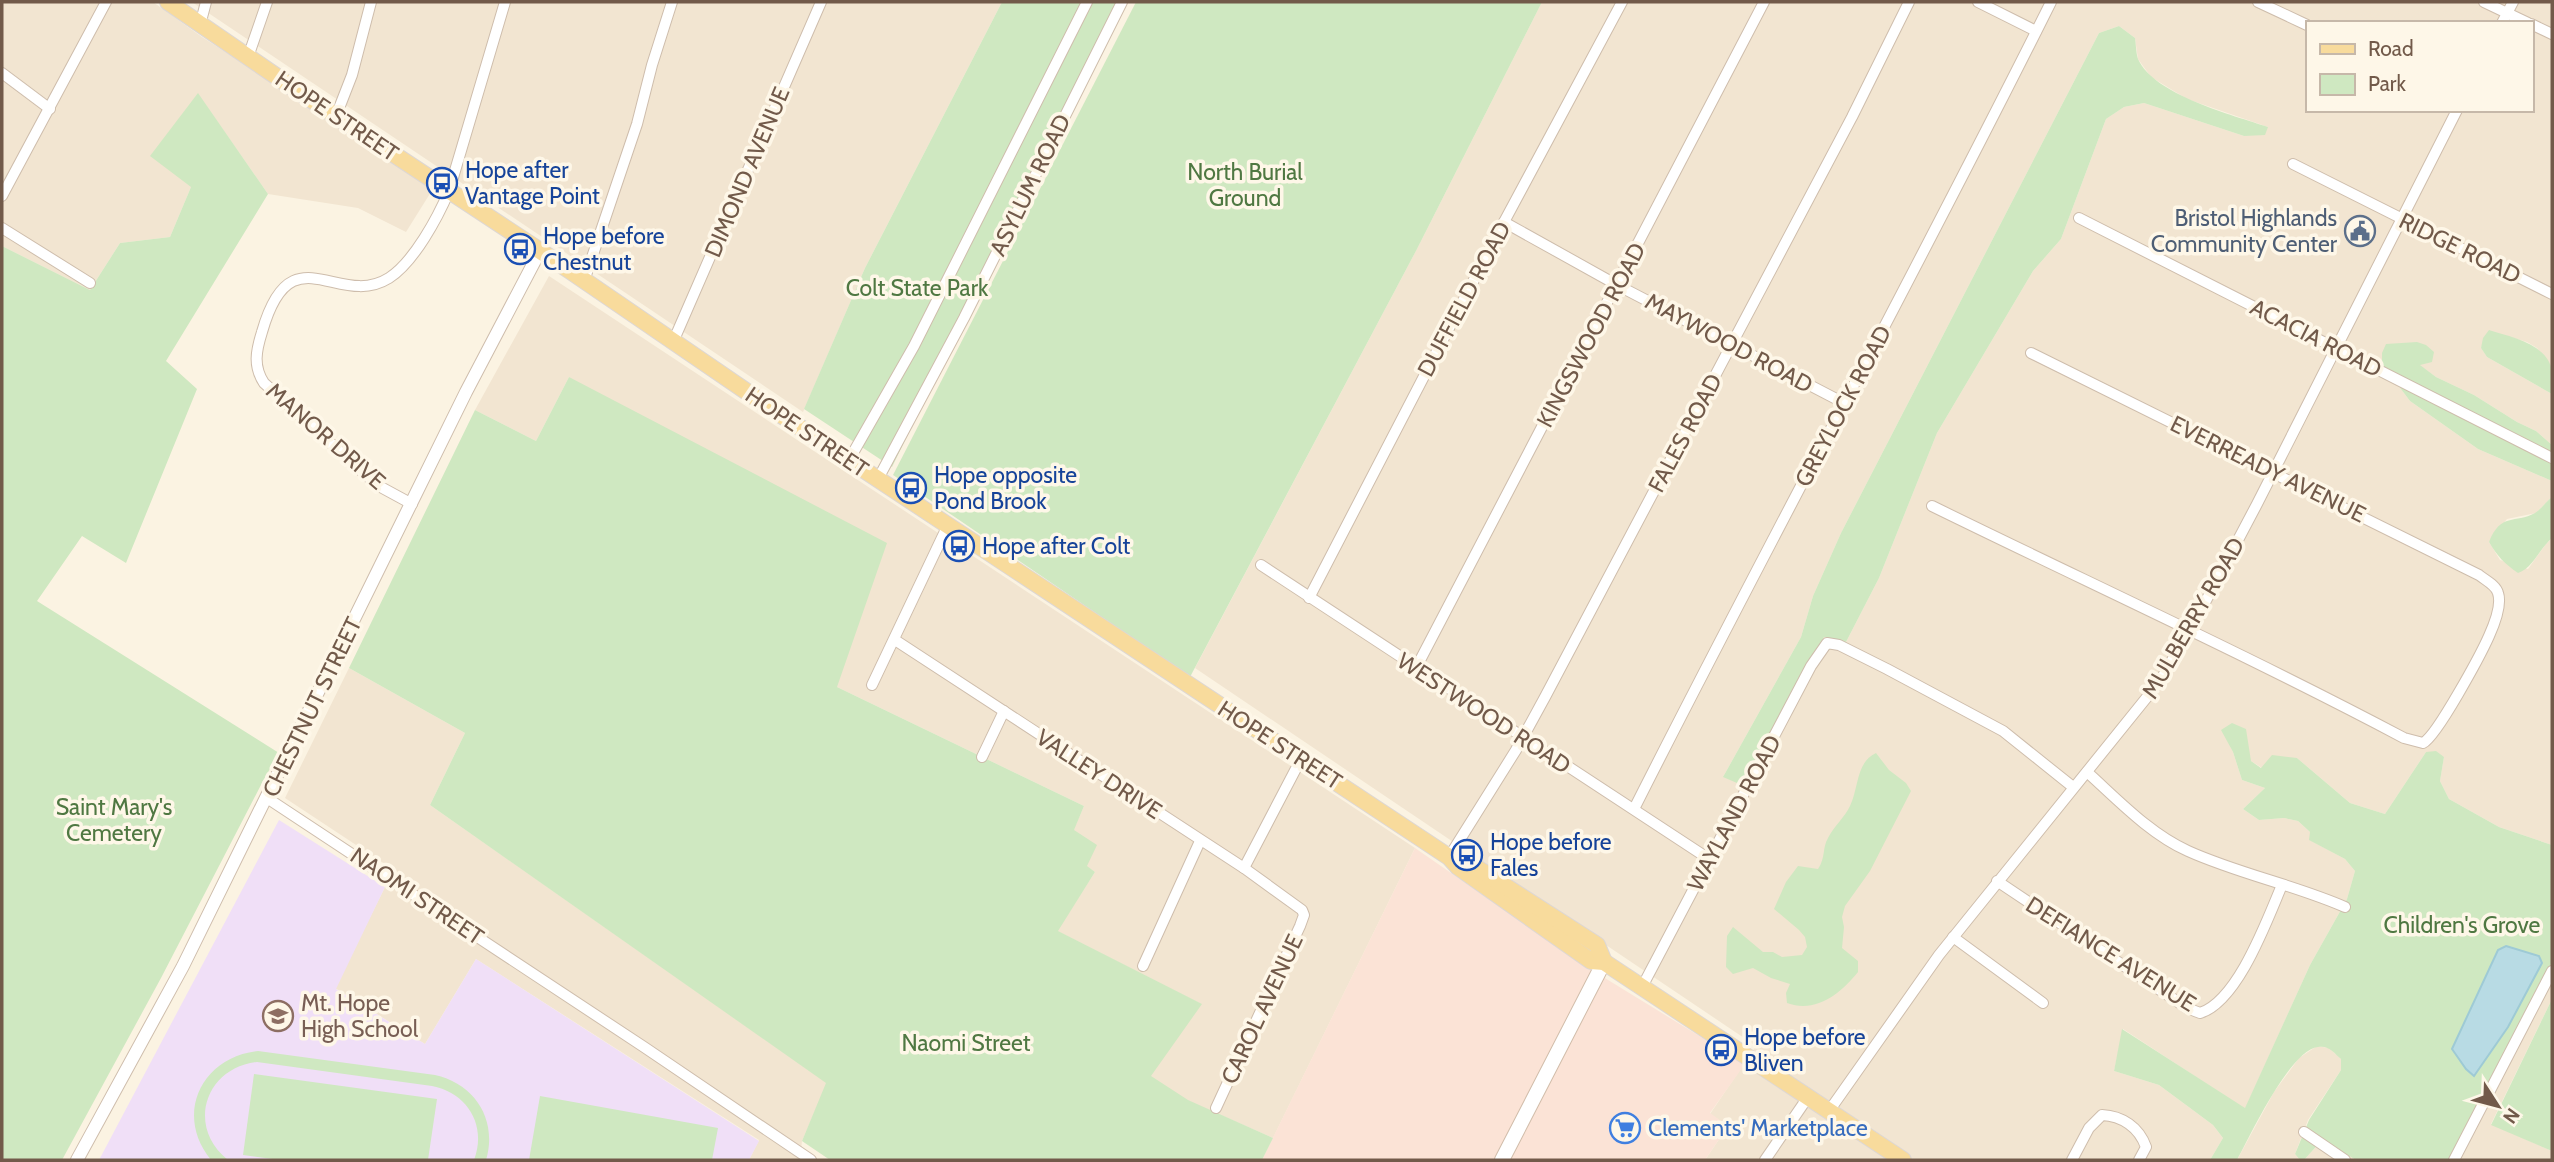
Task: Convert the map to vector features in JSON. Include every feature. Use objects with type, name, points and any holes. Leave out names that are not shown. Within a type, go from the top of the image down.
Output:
[{"type":"main road","name":"HOPE STREET","points":[[168,2],[878,480],[1449,857],[1463,859],[1597,945],[1604,962],[1897,1159]]},
{"type":"main road","points":[[1502,1160],[1604,962]]},
{"type":"street","points":[[2,196],[106,2]]},
{"type":"street","points":[[200,25],[206,2]]},
{"type":"street","points":[[248,57],[267,2]]},
{"type":"street","points":[[336,116],[352,75],[371,2]]},
{"type":"street","name":"MANOR DRIVE","points":[[412,504],[377,485],[284,402],[261,378],[256,368],[256,358],[266,316],[282,288],[307,278],[332,280],[364,288],[387,280],[400,270],[437,218],[449,191],[505,2]]},
{"type":"street","points":[[584,281],[637,124],[672,2]]},
{"type":"street","name":"DIMOND AVENUE","points":[[673,342],[821,2]]},
{"type":"street","name":"ASYLUM ROAD","points":[[849,460],[914,346],[1087,2]]},
{"type":"street","name":"ASYLUM ROAD","points":[[878,480],[964,318],[1122,2]]},
{"type":"street","name":"DUFFIELD ROAD","points":[[1309,598],[1504,222],[1622,2]]},
{"type":"street","name":"KINGSWOOD ROAD","points":[[1416,668],[1765,2]]},
{"type":"street","name":"FALES ROAD","points":[[1449,857],[1523,737],[1852,117],[1909,2]]},
{"type":"street","points":[[1978,2],[2036,31]]},
{"type":"street","name":"GREYLOCK ROAD","points":[[1633,809],[1970,165],[2051,2]]},
{"type":"street","points":[[2258,2],[2306,25]]},
{"type":"street","points":[[2484,2],[2505,18],[2513,2]]},
{"type":"street","points":[[2533,25],[2552,34]]},
{"type":"street","points":[[2,74],[50,109]]},
{"type":"street","name":"MULBERRY ROAD","points":[[1829,1111],[1953,937],[2160,681],[2272,472],[2456,112]]},
{"type":"street","name":"RIDGE ROAD","points":[[2293,164],[2552,294]]},
{"type":"street","name":"ACACIA ROAD","points":[[2079,218],[2552,458]]},
{"type":"street","name":"MAYWOOD ROAD","points":[[1504,222],[1617,285],[1844,403]]},
{"type":"street","points":[[2,228],[90,284]]},
{"type":"street","name":"CHESTNUT STREET","points":[[77,1160],[183,965],[540,251]]},
{"type":"street","name":"EVERREADY AVENUE","points":[[2031,353],[2479,575],[2492,585],[2498,594],[2497,614],[2489,635],[2439,724],[2428,741],[2423,743],[2404,738],[2190,629]]},
{"type":"street","points":[[1932,506],[2092,585],[2190,629]]},
{"type":"street","points":[[872,685],[948,525]]},
{"type":"street","name":"WESTWOOD ROAD","points":[[1261,565],[1709,859]]},
{"type":"street","name":"VALLEY DRIVE","points":[[895,640],[1244,868],[1302,909]]},
{"type":"street","name":"WAYLAND ROAD","points":[[1642,987],[1811,666],[1823,647],[1830,643],[1887,668],[1992,725],[2013,738],[2073,788]]},
{"type":"street","points":[[982,757],[1004,711]]},
{"type":"street","points":[[1244,868],[1301,759]]},
{"type":"street","points":[[2087,772],[2145,823],[2187,851],[2282,885],[2316,894],[2345,907]]},
{"type":"street","name":"NAOMI STREET","points":[[267,798],[811,1160]]},
{"type":"street","points":[[1143,966],[1200,841]]},
{"type":"street","name":"DEFIANCE AVENUE","points":[[1997,881],[2187,1008],[2200,1013],[2215,1006],[2222,999],[2241,972],[2282,885]]},
{"type":"street","name":"CAROL AVENUE","points":[[1216,1108],[1300,926],[1304,915],[1302,909]]},
{"type":"street","points":[[1953,937],[2043,1003]]},
{"type":"street","points":[[2454,1160],[2552,971]]},
{"type":"street","points":[[1765,1160],[1808,1097]]},
{"type":"street","points":[[2072,1160],[2089,1128],[2102,1115],[2115,1116],[2142,1136],[2146,1147],[2139,1160]]},
{"type":"street","points":[[2304,1132],[2346,1160]]},
{"type":"shaded area","points":[[2,2],[153,2],[202,37],[433,186],[431,192],[406,232],[358,208],[268,194],[198,94],[191,187],[170,237],[120,243],[90,290],[2,246]]},
{"type":"shaded area","points":[[192,2],[1002,2],[865,268],[803,412]]},
{"type":"shaded area","points":[[1542,2],[2552,2],[2552,369],[2537,348],[2527,342],[2489,331],[2481,348],[2487,357],[2552,394],[2552,445],[2536,431],[2419,365],[2382,364],[2410,401],[2478,449],[2552,481],[2552,497],[2536,513],[2507,519],[2489,542],[2500,560],[2528,569],[2552,538],[2552,845],[2499,827],[2449,799],[2440,781],[2444,757],[2426,752],[2385,814],[2350,803],[2297,758],[2262,768],[2251,761],[2222,729],[2242,780],[2265,788],[2243,809],[2259,820],[2284,818],[2298,821],[2310,832],[2310,840],[2345,859],[2355,871],[2347,899],[2310,965],[2245,1109],[2123,1029],[2114,1071],[2159,1085],[2213,1125],[2223,1138],[2210,1160],[1705,1160],[1728,1126],[1710,1114],[1756,1046],[1195,668],[1417,249]],"holes":[[[2119,26],[2135,38],[2138,59],[2151,77],[2187,99],[2268,127],[2244,136],[2144,103],[2124,107],[2106,119],[2061,239],[2033,271],[1937,433],[1879,578],[1846,642],[1824,637],[1723,777],[1801,637],[1813,596],[1841,533],[2099,33]]]},
{"type":"shaded area","points":[[549,276],[1415,848],[1273,1138],[1145,1082],[1201,1004],[1057,931],[1095,872],[1064,852],[1084,806],[837,687],[569,377],[536,441],[475,410]]},
{"type":"shaded area","points":[[349,668],[465,733],[430,805],[827,1083],[802,1141],[800,1160],[749,1160],[759,1140],[476,959],[425,1044],[335,988],[385,887],[397,872],[285,798]]},
{"type":"shaded area","name":"Mt. Hope High School","points":[[279,820],[385,887],[336,989],[425,1044],[476,959],[759,1141],[749,1160],[99,1160]]},
{"type":"shaded area","points":[[1415,848],[1582,964],[1745,1064],[1710,1113],[1728,1126],[1705,1160],[1262,1160]]},
{"type":"shaded area","points":[[2552,962],[2552,999],[2491,1124],[2552,1151],[2552,1160],[2451,1160]]},
{"type":"shaded area","points":[[2317,1046],[2329,1048],[2341,1059],[2341,1070],[2308,1120],[2295,1154],[2300,1160],[2237,1160],[2274,1092],[2299,1058]]},
{"type":"shaded area","points":[[2322,1140],[2356,1160],[2304,1160]]},
{"type":"green space","name":"Colt State Park","points":[[1002,2],[1123,2],[892,467],[804,409],[865,268]]},
{"type":"green space","name":"North Burial Ground","points":[[1136,2],[1542,2],[1417,249],[1190,677],[893,475]]},
{"type":"green space","points":[[2119,26],[2135,38],[2138,59],[2147,72],[2160,83],[2196,102],[2268,127],[2265,135],[2244,136],[2144,103],[2124,107],[2106,119],[2061,239],[2033,271],[1937,433],[1879,578],[1846,642],[1824,637],[1744,786],[1723,777],[1801,637],[1813,596],[1841,533],[2099,33]]},
{"type":"green space","name":"Saint Mary's Cemetery","points":[[198,93],[268,194],[166,361],[197,389],[126,563],[82,536],[37,601],[279,753],[62,1160],[2,1160],[2,246],[90,290],[120,243],[170,237],[191,187],[150,156]]},
{"type":"green space","points":[[2489,330],[2518,339],[2544,354],[2552,371],[2552,394],[2487,357],[2481,348],[2483,338]]},
{"type":"green space","points":[[2417,342],[2434,352],[2432,362],[2420,365],[2436,377],[2474,395],[2536,431],[2552,445],[2552,481],[2478,449],[2410,401],[2382,364],[2382,353],[2386,344]]},
{"type":"green space","name":"Naomi Street","points":[[569,377],[887,543],[837,687],[1084,806],[1074,830],[1097,845],[1087,866],[1095,872],[1058,931],[1202,1004],[1151,1076],[1188,1100],[1273,1138],[1262,1160],[830,1160],[802,1141],[826,1083],[430,805],[465,733],[349,668],[475,410],[536,441]]},
{"type":"green space","points":[[2552,497],[2552,538],[2528,567],[2518,573],[2502,559],[2489,542],[2498,526],[2535,513]]},
{"type":"green space","name":"Children's Grove","points":[[2232,723],[2246,729],[2251,761],[2261,768],[2272,755],[2297,758],[2350,803],[2385,814],[2426,752],[2436,751],[2444,757],[2440,781],[2449,799],[2499,827],[2552,845],[2552,962],[2452,1160],[2356,1160],[2322,1140],[2304,1160],[2300,1160],[2295,1154],[2309,1120],[2341,1070],[2341,1059],[2325,1047],[2307,1052],[2283,1078],[2237,1160],[2210,1160],[2223,1138],[2213,1125],[2159,1085],[2114,1071],[2122,1029],[2245,1108],[2310,965],[2347,899],[2355,871],[2345,859],[2309,840],[2310,832],[2298,821],[2284,818],[2259,820],[2243,809],[2265,788],[2242,780],[2233,752],[2221,730]]},
{"type":"green space","points":[[1876,753],[1911,791],[1870,871],[1845,906],[1842,917],[1842,948],[1858,961],[1858,972],[1836,994],[1818,1004],[1798,1006],[1787,1003],[1786,993],[1790,984],[1753,968],[1733,974],[1726,967],[1727,936],[1733,927],[1763,952],[1773,952],[1782,957],[1802,955],[1807,947],[1805,937],[1774,909],[1786,882],[1798,866],[1818,869],[1828,838],[1850,806],[1861,769]]},
{"type":"green space","points":[[2552,999],[2552,1151],[2491,1125]]},
{"type":"green space","points":[[258,1051],[435,1075],[462,1086],[472,1095],[486,1118],[489,1145],[486,1160],[474,1160],[478,1135],[471,1113],[456,1096],[445,1090],[257,1062],[239,1067],[225,1075],[214,1087],[207,1101],[205,1116],[208,1132],[215,1147],[228,1160],[211,1160],[200,1143],[195,1125],[195,1107],[199,1091],[208,1076],[221,1064]]},
{"type":"green space","points":[[254,1074],[437,1099],[428,1160],[280,1160],[243,1155]]},
{"type":"green space","points":[[540,1096],[718,1128],[712,1160],[529,1160]]},
{"type":"water","points":[[2506,946],[2539,956],[2542,963],[2508,1027],[2474,1076],[2452,1049],[2498,950]]},
{"type":"place","name":"Hope after Vantage Point","points":[[442,183]]},
{"type":"place","name":"Bristol Highlands Community Center","points":[[2360,231]]},
{"type":"place","name":"Hope before Chestnut","points":[[520,249]]},
{"type":"place","name":"Hope opposite Pond Brook","points":[[911,488]]},
{"type":"place","name":"Hope after Colt","points":[[959,546]]},
{"type":"place","name":"Hope before Fales","points":[[1467,855]]},
{"type":"place","name":"Mt. Hope High School","points":[[278,1016]]},
{"type":"place","name":"Hope before Bliven","points":[[1721,1050]]},
{"type":"place","name":"Clements' Marketplace","points":[[1625,1128]]}]
